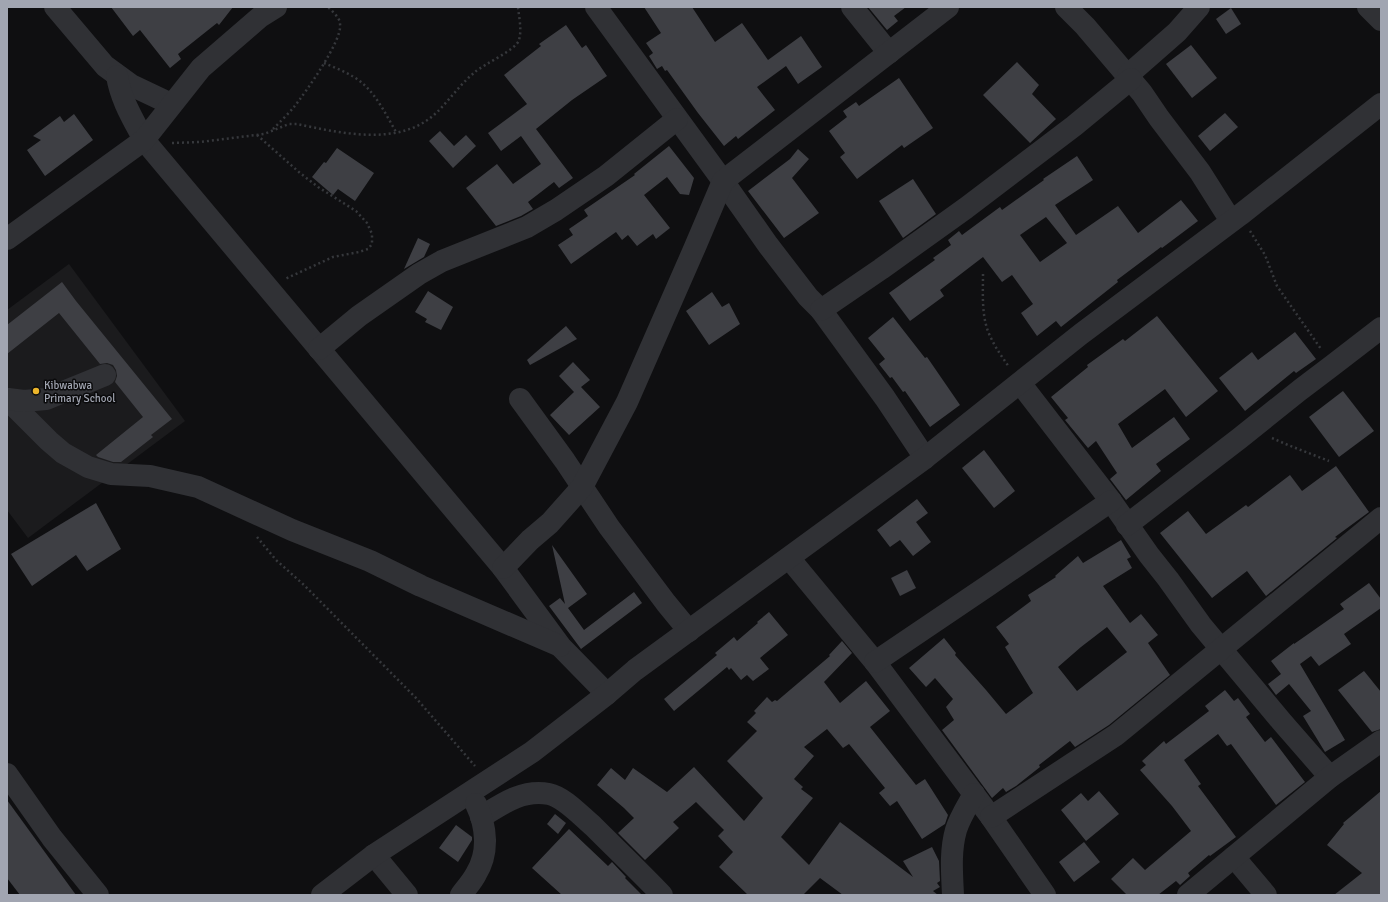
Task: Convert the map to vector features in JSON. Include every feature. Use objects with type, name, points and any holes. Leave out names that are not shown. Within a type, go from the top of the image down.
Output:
[{"type":"street","points":[[55,7],[105,66],[117,76],[131,85],[172,104]]},
{"type":"street","points":[[7,239],[144,140],[201,68],[260,18],[276,7]]},
{"type":"street","points":[[596,7],[723,180],[768,245],[808,297],[821,310],[885,398],[925,458]]},
{"type":"street","points":[[852,7],[889,53]]},
{"type":"street","points":[[503,568],[530,540],[550,523],[582,487],[626,402],[723,180],[948,7]]},
{"type":"street","points":[[1066,7],[1085,26],[1130,77],[1236,218]]},
{"type":"street","points":[[821,310],[966,208],[1074,126],[1130,77],[1177,32],[1199,7]]},
{"type":"street","points":[[1368,7],[1381,20]]},
{"type":"street","points":[[117,76],[124,101],[144,140],[503,568],[561,647],[607,694]]},
{"type":"street","points":[[322,895],[374,855],[532,752],[607,694],[635,670],[925,458],[1081,334],[1236,218],[1381,104]]},
{"type":"street","points":[[319,349],[359,316],[419,274],[442,261],[527,227],[556,210],[606,176],[677,119]]},
{"type":"street","points":[[1127,525],[1381,328]]},
{"type":"street","points":[[7,399],[24,401],[46,399],[105,375]]},
{"type":"street","points":[[1020,383],[1111,501],[1201,625],[1330,777]]},
{"type":"street","points":[[7,399],[49,441],[64,453],[88,467],[111,474],[150,476],[198,487],[292,530],[370,561],[421,586],[561,647]]},
{"type":"street","points":[[520,399],[565,461],[609,527],[689,631]]},
{"type":"street","points":[[875,662],[986,588],[1111,501]]},
{"type":"street","points":[[991,816],[1116,735],[1222,650],[1381,518]]},
{"type":"street","points":[[789,558],[875,662],[991,816],[1045,895]]},
{"type":"street","points":[[1188,895],[1330,777],[1381,741]]},
{"type":"street","points":[[7,774],[52,838],[98,895]]},
{"type":"street","points":[[461,895],[476,875],[482,862],[485,845],[485,828],[481,817],[479,787]]},
{"type":"street","points":[[481,817],[509,800],[519,796],[550,794],[566,803],[577,812],[662,895]]},
{"type":"street","points":[[953,895],[953,845],[957,829],[974,794]]},
{"type":"street","points":[[374,855],[408,895]]},
{"type":"street","points":[[1234,857],[1266,895]]},
{"type":"path","points":[[272,131],[295,106],[335,44],[341,27],[339,19],[328,7]]},
{"type":"path","points":[[144,140],[175,144],[257,135],[290,124],[349,134],[369,135],[396,132],[416,127],[435,114],[475,71],[516,45],[520,37],[518,7]]},
{"type":"path","points":[[324,63],[353,76],[362,83],[383,109],[396,132]]},
{"type":"path","points":[[257,135],[318,187],[356,211],[367,223],[373,239],[372,244],[368,249],[333,257],[267,288]]},
{"type":"path","points":[[1236,218],[1265,255],[1277,286],[1334,365]]},
{"type":"path","points":[[983,274],[984,317],[988,332],[994,344],[1020,383]]},
{"type":"path","points":[[1254,427],[1282,442],[1329,461]]},
{"type":"path","points":[[245,509],[258,538],[276,560],[304,585],[416,698],[451,736],[479,787]]},
{"type":"shaded area","name":"Kibwabwa Primary School","points":[[69,264],[185,421],[28,538],[7,510],[7,310]]},
{"type":"building","points":[[111,7],[233,7],[219,25],[217,23],[178,54],[181,59],[170,68],[140,30],[133,36]]},
{"type":"building","points":[[644,7],[692,7],[715,42],[742,23],[768,60],[801,36],[822,67],[798,84],[786,66],[757,87],[775,110],[738,139],[736,136],[724,146],[667,70],[665,71],[662,66],[657,69],[649,56],[653,53],[646,43],[661,33]]},
{"type":"building","points":[[868,7],[906,7],[894,16],[898,21],[887,30]]},
{"type":"building","points":[[1231,8],[1241,24],[1226,34],[1216,19]]},
{"type":"building","points":[[566,25],[582,48],[586,45],[607,76],[572,100],[536,129],[573,178],[559,188],[554,182],[528,202],[533,209],[521,216],[496,226],[466,188],[497,164],[513,184],[541,164],[521,136],[501,151],[488,133],[527,104],[504,75],[541,46],[539,44]]},
{"type":"building","points":[[1191,45],[1217,78],[1192,98],[1166,64]]},
{"type":"building","points":[[1017,62],[1039,85],[1032,94],[1056,119],[1030,143],[983,95]]},
{"type":"building","points":[[899,78],[933,128],[904,148],[902,145],[857,179],[840,157],[845,153],[829,131],[847,117],[843,111],[856,102],[859,106]]},
{"type":"building","points":[[1225,113],[1238,127],[1210,151],[1198,136]]},
{"type":"building","points":[[74,114],[93,140],[45,176],[27,150],[41,140],[33,136],[60,116],[64,122]]},
{"type":"building","points":[[440,131],[454,146],[466,135],[476,146],[453,168],[429,141]]},
{"type":"building","points":[[669,146],[694,178],[689,195],[680,194],[667,177],[644,195],[670,228],[656,239],[653,234],[637,246],[628,235],[622,240],[616,232],[571,264],[558,245],[573,235],[569,229],[588,216],[584,210],[635,175],[634,174]]},
{"type":"building","points":[[337,148],[374,173],[355,201],[338,189],[333,195],[312,177],[324,162],[326,163]]},
{"type":"building","points":[[798,149],[809,159],[792,178],[819,213],[784,238],[748,191],[790,159]]},
{"type":"building","points":[[1077,156],[1093,180],[1055,205],[1076,235],[1118,206],[1138,233],[1181,200],[1198,221],[1117,280],[1118,282],[1061,327],[1056,321],[1037,336],[1021,313],[1033,304],[1012,275],[1002,282],[983,257],[940,290],[944,296],[910,321],[889,293],[935,260],[933,258],[951,245],[948,240],[959,231],[962,235],[1000,207],[1002,210],[1044,180],[1043,179]],"holes":[[[1046,217],[1067,243],[1040,262],[1020,235]]]},
{"type":"building","points":[[913,179],[936,214],[903,238],[879,201]]},
{"type":"building","points":[[418,238],[430,244],[424,257],[404,269]]},
{"type":"building","points":[[62,282],[172,419],[151,435],[153,437],[121,462],[113,462],[96,455],[143,417],[115,382],[117,376],[113,365],[107,363],[100,364],[59,313],[7,354],[7,325]]},
{"type":"building","points":[[428,291],[453,307],[441,330],[425,322],[427,319],[415,312]]},
{"type":"building","points":[[712,292],[722,307],[729,303],[740,324],[709,345],[686,311]]},
{"type":"building","points":[[1157,316],[1218,391],[1186,417],[1165,389],[1118,424],[1132,448],[1174,417],[1190,439],[1156,464],[1161,471],[1126,500],[1110,479],[1117,473],[1096,441],[1088,448],[1065,420],[1068,418],[1051,397],[1088,367],[1087,365],[1123,339],[1125,341]]},
{"type":"building","points":[[893,317],[925,358],[927,357],[960,405],[930,427],[905,391],[903,392],[892,377],[890,378],[879,364],[885,359],[868,338]]},
{"type":"building","points":[[566,326],[577,339],[530,365],[527,360]]},
{"type":"building","points":[[1295,332],[1316,359],[1296,373],[1294,371],[1245,411],[1219,378],[1252,352],[1258,360]]},
{"type":"building","points":[[573,362],[590,380],[581,387],[600,407],[569,435],[550,415],[574,392],[559,376]]},
{"type":"building","points":[[1343,391],[1374,431],[1339,457],[1309,417]]},
{"type":"building","points":[[984,450],[1015,491],[994,508],[962,468]]},
{"type":"building","points":[[1336,466],[1369,512],[1335,537],[1337,538],[1266,596],[1247,571],[1212,598],[1160,533],[1188,511],[1206,534],[1246,505],[1248,507],[1290,475],[1302,491]]},
{"type":"building","points":[[917,499],[928,513],[916,522],[931,542],[913,556],[900,540],[890,547],[877,530]]},
{"type":"building","points":[[96,503],[121,549],[87,571],[76,555],[32,586],[11,554]]},
{"type":"building","points":[[1121,540],[1131,557],[1127,559],[1132,568],[1103,586],[1130,623],[1141,614],[1158,635],[1148,643],[1170,675],[1109,725],[1075,747],[1070,741],[1039,765],[1040,767],[1016,786],[1006,792],[1003,788],[992,798],[942,730],[954,720],[946,707],[953,699],[935,678],[926,687],[909,668],[944,638],[956,653],[955,655],[1006,714],[1033,693],[1005,647],[1009,644],[996,627],[1031,601],[1028,595],[1056,577],[1055,576],[1078,556],[1083,563]],"holes":[[[1107,627],[1127,652],[1077,691],[1058,667]]]},
{"type":"building","points":[[552,545],[587,594],[568,608],[584,630],[634,592],[642,603],[581,649],[549,606],[560,598],[565,604]]},
{"type":"building","points":[[907,570],[916,588],[900,596],[891,578]]},
{"type":"building","points":[[1369,583],[1381,599],[1381,608],[1344,634],[1351,644],[1319,666],[1311,656],[1300,664],[1345,740],[1325,752],[1303,716],[1311,711],[1289,684],[1276,695],[1268,684],[1281,674],[1271,661],[1294,643],[1344,609],[1340,604]]},
{"type":"building","points":[[769,612],[788,635],[760,658],[769,669],[753,681],[747,675],[741,680],[731,668],[729,670],[727,667],[674,711],[664,699],[717,655],[715,653],[734,637],[737,641]]},
{"type":"building","points":[[842,641],[852,653],[824,682],[840,703],[866,681],[890,711],[870,727],[916,785],[925,779],[948,815],[945,824],[922,839],[897,801],[890,806],[879,793],[885,788],[849,744],[843,748],[827,729],[804,747],[814,756],[794,779],[803,787],[801,789],[813,798],[781,837],[809,865],[840,822],[913,877],[903,861],[932,847],[939,861],[940,881],[937,883],[940,887],[933,891],[938,895],[843,895],[820,878],[803,895],[748,895],[719,867],[733,852],[718,836],[724,830],[696,802],[673,822],[679,828],[645,860],[618,833],[634,818],[597,785],[611,768],[625,780],[633,768],[667,792],[694,767],[744,821],[763,798],[727,761],[757,731],[747,722],[756,713],[754,711],[767,697],[772,702],[775,700],[777,701],[830,656],[829,655]]},
{"type":"building","points":[[1364,671],[1381,692],[1381,729],[1372,732],[1338,690]]},
{"type":"building","points":[[1225,690],[1234,701],[1238,698],[1250,714],[1246,717],[1265,742],[1271,737],[1305,782],[1276,805],[1231,744],[1227,746],[1218,734],[1184,760],[1201,784],[1198,786],[1236,837],[1210,856],[1209,855],[1188,873],[1190,876],[1180,885],[1176,881],[1158,895],[1127,895],[1111,879],[1133,858],[1145,870],[1191,831],[1172,806],[1140,770],[1146,765],[1142,761],[1164,741],[1166,744],[1209,711],[1205,706]]},
{"type":"building","points":[[1099,791],[1119,814],[1086,841],[1061,810],[1081,793],[1088,801]]},
{"type":"building","points":[[1381,791],[1381,895],[1334,895],[1362,873],[1327,845],[1344,824],[1343,823]]},
{"type":"building","points":[[7,800],[76,895],[20,895],[7,878]]},
{"type":"building","points":[[555,814],[566,823],[558,834],[547,824]]},
{"type":"building","points":[[456,825],[472,837],[472,840],[458,862],[439,848]]},
{"type":"building","points":[[569,829],[608,866],[612,862],[642,895],[562,895],[532,868]]},
{"type":"building","points":[[1084,842],[1100,862],[1074,882],[1059,862]]},
{"type":"place","name":"Kibwabwa Primary School","points":[[36,391]]}]
